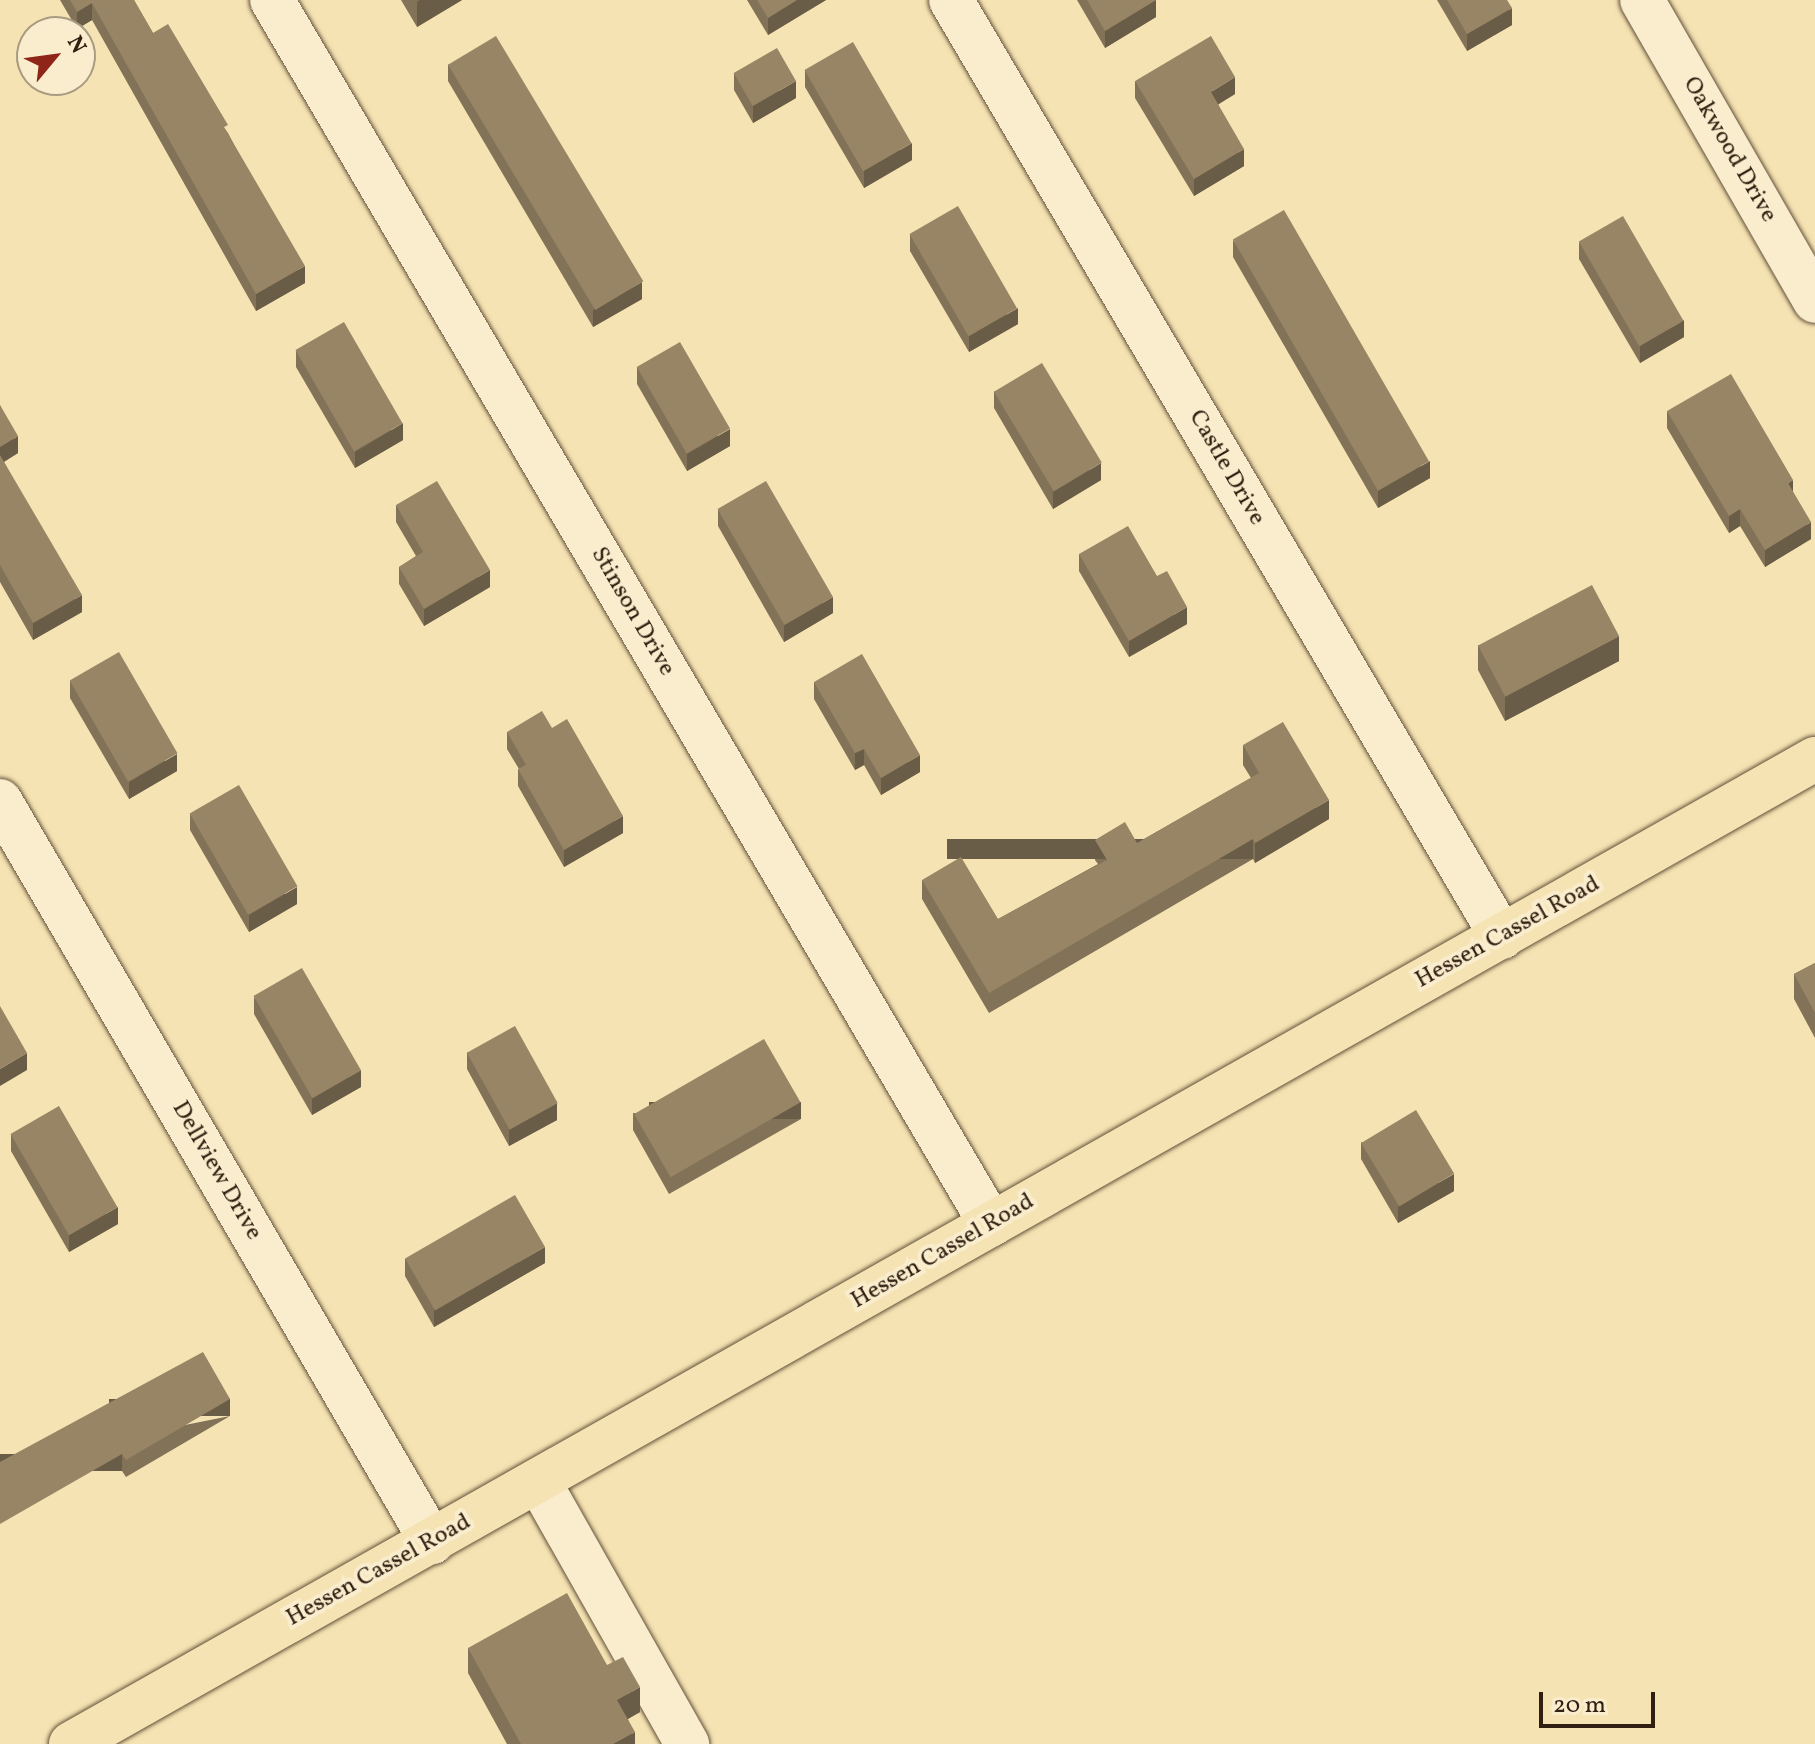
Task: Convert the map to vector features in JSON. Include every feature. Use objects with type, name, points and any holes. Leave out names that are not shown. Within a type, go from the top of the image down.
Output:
[{"type":"main road","name":"Hessen Cassel Road","points":[[71,1744],[1815,759]]},
{"type":"street","name":"Stinson Drive","points":[[272,0],[991,1224]]},
{"type":"street","name":"Castle Drive","points":[[951,0],[1502,937]]},
{"type":"street","name":"Oakwood Drive","points":[[1642,0],[1815,301]]},
{"type":"street","name":"Dellview Drive","points":[[0,801],[432,1542]]},
{"type":"street","points":[[539,1482],[687,1744]]},
{"type":"building","points":[[70,0],[134,0],[153,33],[168,24],[228,125],[224,127],[305,266],[256,294],[92,3],[77,12]]},
{"type":"building","points":[[757,0],[797,0],[768,18]]},
{"type":"building","points":[[1087,0],[1156,0],[1105,31]]},
{"type":"building","points":[[1447,0],[1507,0],[1512,8],[1467,34]]},
{"type":"building","points":[[496,36],[643,281],[595,310],[448,65]]},
{"type":"building","points":[[1211,36],[1235,77],[1211,92],[1244,149],[1194,179],[1135,81]]},
{"type":"building","points":[[853,42],[912,143],[863,171],[805,70]]},
{"type":"building","points":[[777,48],[796,81],[753,106],[734,73]]},
{"type":"building","points":[[958,206],[1017,308],[969,336],[910,234]]},
{"type":"building","points":[[1284,210],[1429,461],[1378,491],[1233,240]]},
{"type":"building","points":[[1623,216],[1684,321],[1639,346],[1579,242]]},
{"type":"building","points":[[344,322],[402,423],[354,451],[296,350]]},
{"type":"building","points":[[680,342],[730,429],[687,454],[637,367]]},
{"type":"building","points":[[1042,363],[1102,462],[1054,491],[994,392]]},
{"type":"building","points":[[1731,374],[1793,480],[1788,483],[1811,522],[1765,550],[1740,509],[1729,516],[1667,411]]},
{"type":"building","points":[[0,405],[18,436],[0,447]]},
{"type":"building","points":[[0,455],[82,595],[33,623],[0,565]]},
{"type":"building","points":[[437,481],[490,570],[424,609],[399,567],[423,552],[396,505]]},
{"type":"building","points":[[766,481],[833,597],[785,625],[718,509]]},
{"type":"building","points":[[1128,526],[1157,576],[1167,571],[1187,607],[1129,641],[1079,554]]},
{"type":"building","points":[[1592,585],[1619,636],[1505,697],[1478,646]]},
{"type":"building","points":[[119,652],[178,753],[128,782],[70,680]]},
{"type":"building","points":[[862,654],[920,755],[881,778],[864,749],[855,753],[814,682]]},
{"type":"building","points":[[542,711],[552,728],[567,719],[623,816],[564,850],[518,769],[526,765],[507,732]]},
{"type":"building","points":[[1283,722],[1329,800],[1255,843],[1253,839],[989,993],[922,880],[961,857],[998,919],[1107,860],[1095,840],[1125,822],[1137,843],[1259,773],[1243,745]]},
{"type":"building","points":[[239,785],[298,886],[248,915],[190,814]]},
{"type":"building","points":[[1815,963],[1815,1013],[1794,974]]},
{"type":"building","points":[[302,968],[361,1070],[313,1098],[254,996]]},
{"type":"building","points":[[0,1006],[27,1053],[0,1069]]},
{"type":"building","points":[[515,1026],[558,1103],[510,1130],[467,1053]]},
{"type":"building","points":[[764,1039],[800,1102],[671,1177],[634,1114]]},
{"type":"building","points":[[59,1106],[118,1207],[69,1235],[11,1134]]},
{"type":"building","points":[[1416,1110],[1454,1173],[1399,1206],[1361,1143]]},
{"type":"building","points":[[515,1195],[545,1247],[435,1310],[405,1258]]},
{"type":"building","points":[[203,1352],[230,1399],[126,1460],[122,1454],[0,1524],[0,1462]]},
{"type":"building","points":[[567,1593],[607,1665],[623,1657],[640,1687],[617,1700],[635,1732],[613,1744],[521,1744],[468,1648]]}]
